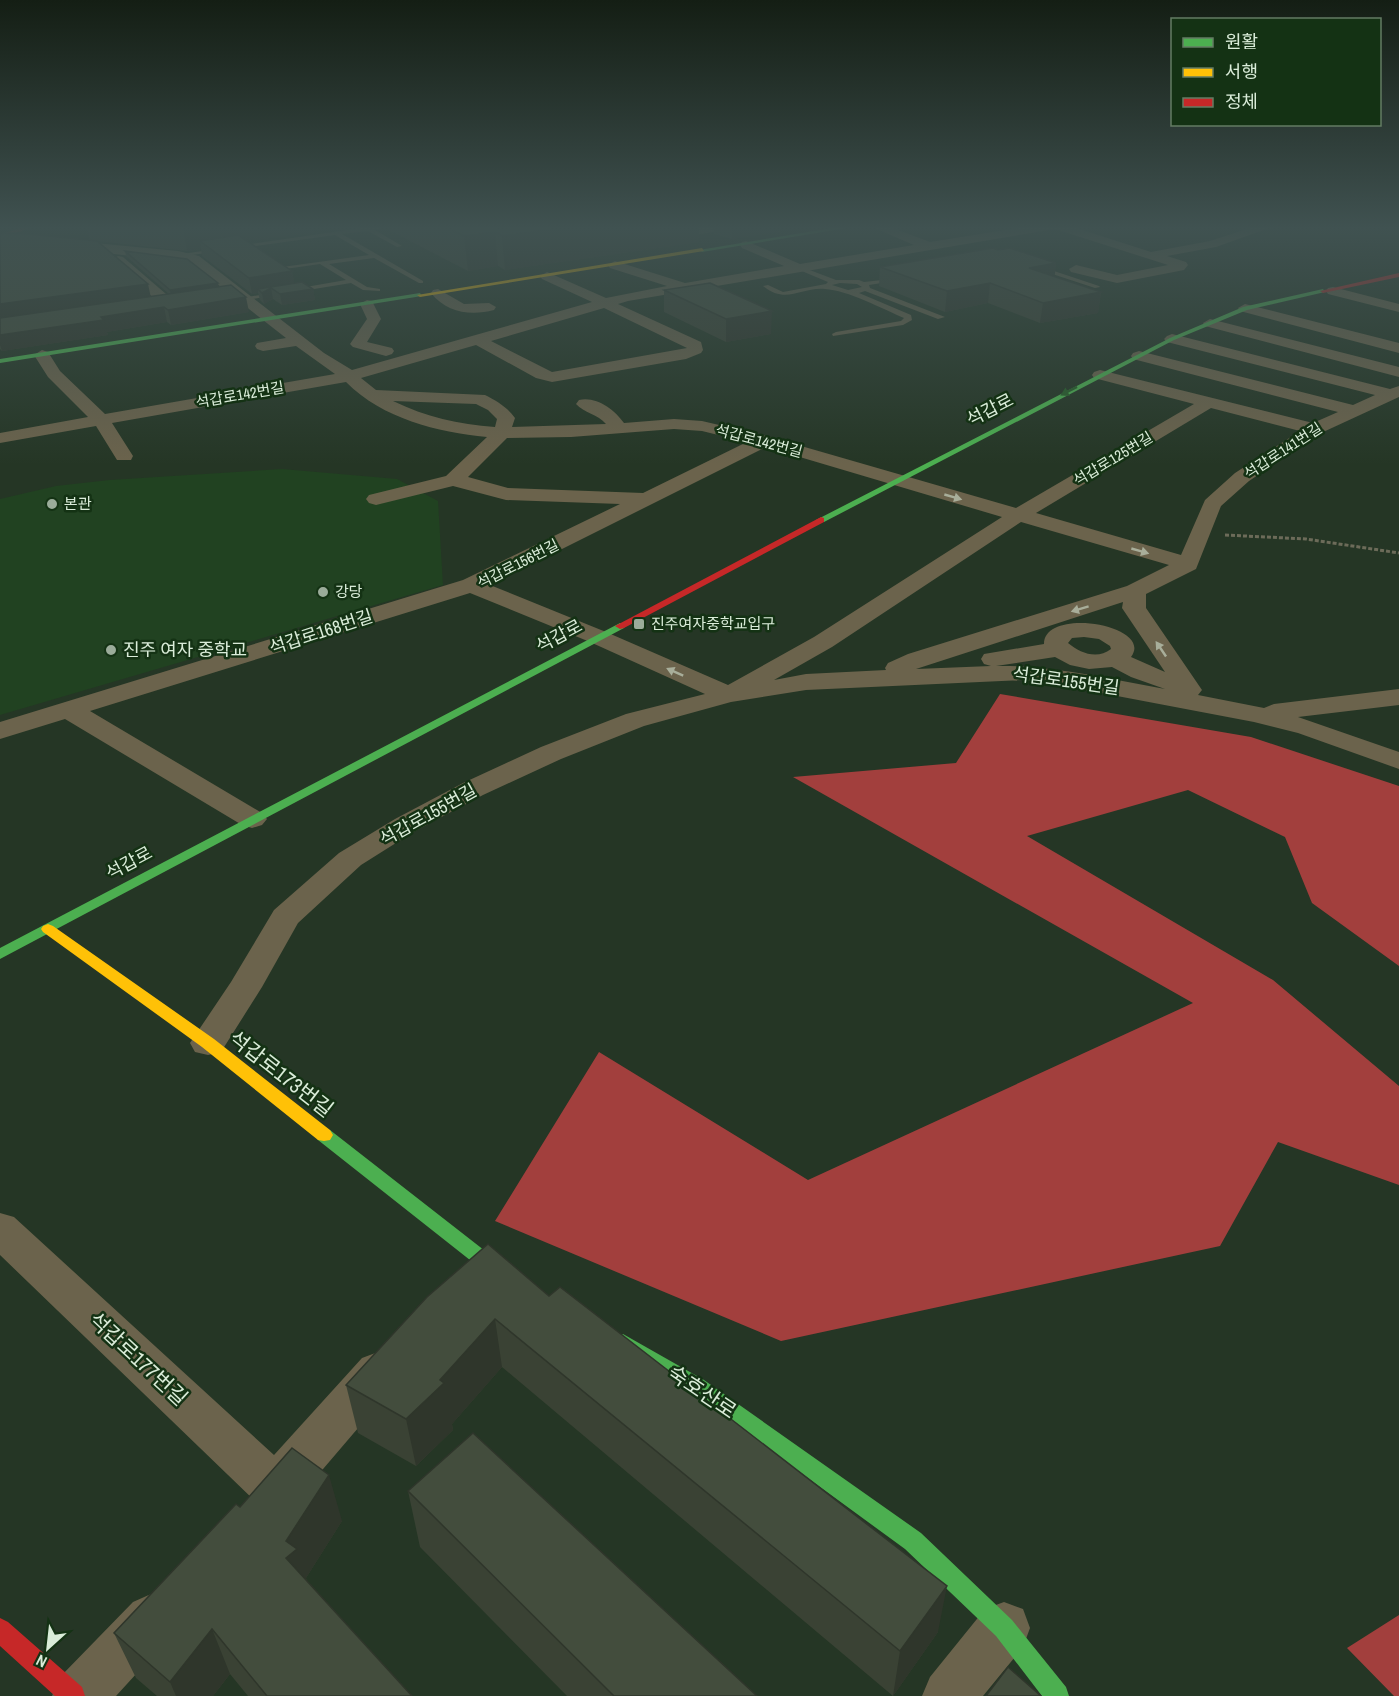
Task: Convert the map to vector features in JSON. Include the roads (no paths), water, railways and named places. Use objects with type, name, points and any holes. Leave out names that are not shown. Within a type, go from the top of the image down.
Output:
[{"type":"street","points":[[257,306],[299,341],[350,376],[596,306]]},
{"type":"street","points":[[0,361],[353,306]]},
{"type":"street","points":[[368,306],[374,319],[358,345],[386,351]]},
{"type":"street","points":[[459,306],[470,310],[489,307]]},
{"type":"street","points":[[478,340],[542,375],[552,377],[686,354],[695,350],[695,345],[608,306]]},
{"type":"street","name":"석갑로","points":[[0,954],[252,819],[1100,375],[1172,339],[1245,308],[1255,306]]},
{"type":"street","name":"석갑로","points":[[1314,306],[1322,308]]},
{"type":"street","points":[[1245,308],[1399,348]]},
{"type":"street","points":[[1210,323],[1399,372]]},
{"type":"street","points":[[1172,339],[1395,393]]},
{"type":"street","points":[[263,346],[299,341]]},
{"type":"street","points":[[42,355],[54,374],[102,421],[124,456]]},
{"type":"street","points":[[1139,356],[1352,410]]},
{"type":"street","points":[[1100,375],[1315,429]]},
{"type":"street","name":"석갑로142번길","points":[[0,438],[350,376],[372,395],[411,416],[458,429],[502,433],[571,432],[674,424],[702,426],[764,441],[897,481]]},
{"type":"street","name":"석갑로141번길","points":[[1188,564],[1212,504],[1242,477],[1315,429],[1352,410],[1395,393]]},
{"type":"street","points":[[372,395],[428,395],[479,399],[494,406],[506,418],[502,433],[453,480],[376,499]]},
{"type":"street","name":"석갑로125번길","points":[[1017,516],[1209,402]]},
{"type":"street","points":[[585,404],[604,411],[613,418],[618,428]]},
{"type":"street","name":"석갑로156번길","points":[[471,585],[651,499],[764,441]]},
{"type":"street","name":"석갑로156번길","points":[[453,480],[506,494],[651,499]]},
{"type":"street","points":[[897,481],[1188,564]]},
{"type":"street","name":"석갑로155번길","points":[[729,695],[824,642],[1017,516]]},
{"type":"street","points":[[1105,633],[1135,599],[1188,564]]},
{"type":"street","name":"석갑로156번길","points":[[471,585],[598,637]]},
{"type":"street","name":"석갑로168번길","points":[[0,730],[471,585]]},
{"type":"street","points":[[1135,599],[1189,690]]},
{"type":"street","name":"석갑로155번길","points":[[875,677],[917,659],[1135,599]]},
{"type":"street","points":[[1084,630],[1105,633],[1123,646],[1120,655],[1114,659],[1089,661],[1071,657],[1059,649],[1056,639],[1066,632],[1084,630]]},
{"type":"street","points":[[598,637],[729,695]]},
{"type":"street","points":[[875,677],[1059,649]]},
{"type":"street","points":[[1114,659],[1140,672],[1254,714]]},
{"type":"street","name":"석갑로155번길","points":[[208,1043],[245,987],[285,917],[350,859],[472,789],[550,753],[635,720],[729,695],[806,682],[875,677],[1024,673],[1075,680],[1254,714],[1307,727],[1399,761]]},
{"type":"street","name":"석갑로155번길","points":[[1254,714],[1399,697]]},
{"type":"street","points":[[67,709],[252,819]]},
{"type":"street","name":"석갑로173번길","points":[[48,929],[208,1043],[482,1259]]},
{"type":"street","name":"석갑로177번길","points":[[0,1229],[275,1488]]},
{"type":"street","points":[[450,1294],[482,1259],[523,1284]]},
{"type":"street","points":[[243,1523],[410,1337]]},
{"type":"street","name":"숙호산로","points":[[615,1338],[697,1386],[913,1542],[1004,1628],[1057,1696]]},
{"type":"street","points":[[79,1696],[177,1592]]},
{"type":"street","points":[[949,1696],[1004,1628]]},
{"type":"street","points":[[0,1630],[73,1696]]},
{"type":"lane","points":[[836,334],[903,323],[908,320],[908,317],[884,306]]},
{"type":"lane","points":[[914,306],[941,317]]},
{"type":"place","name":"본관","points":[[52,504]]},
{"type":"place","name":"강당","points":[[323,592]]},
{"type":"place","name":"진주여자중학교입구","points":[[639,624]]},
{"type":"place","name":"진주 여자 중학교","points":[[111,650]]}]
